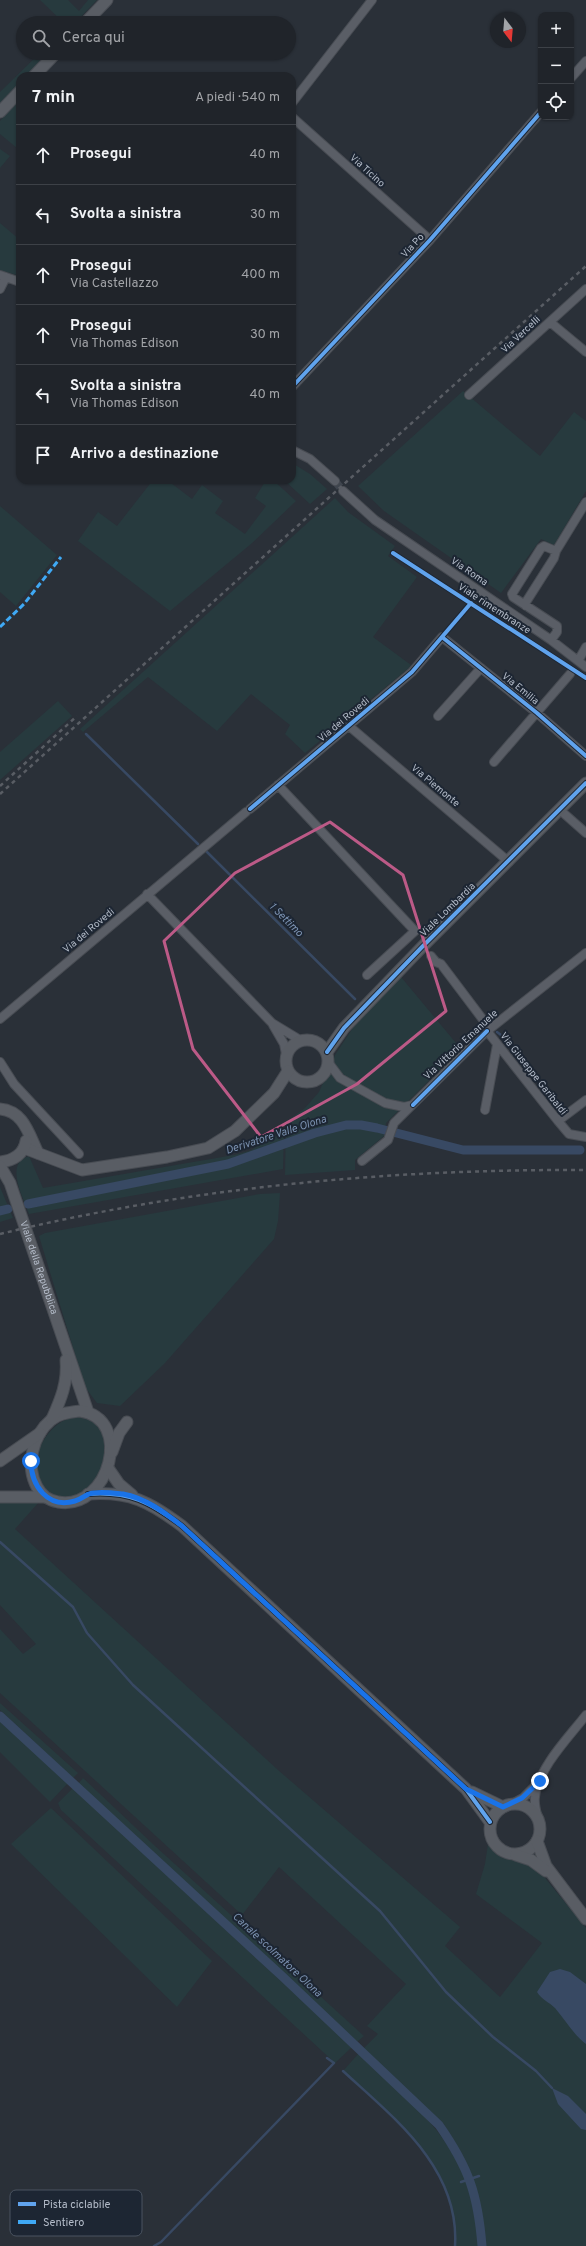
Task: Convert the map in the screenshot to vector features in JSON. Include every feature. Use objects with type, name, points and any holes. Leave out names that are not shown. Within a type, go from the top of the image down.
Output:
[{"type":"street","points":[[92,16],[107,0]]},
{"type":"street","points":[[296,98],[372,0]]},
{"type":"street","points":[[38,72],[49,60]]},
{"type":"street","points":[[574,75],[586,61]]},
{"type":"street","points":[[0,112],[16,95]]},
{"type":"street","name":"Via Po","points":[[296,383],[430,240],[538,115]]},
{"type":"street","name":"Via Ticino","points":[[296,121],[430,240]]},
{"type":"street","points":[[0,289],[3,276],[16,281]]},
{"type":"street","name":"Via Vercelli","points":[[469,396],[586,289]]},
{"type":"street","points":[[550,322],[586,352]]},
{"type":"street","points":[[296,452],[310,460],[335,481]]},
{"type":"street","name":"Via Roma","points":[[343,491],[376,520],[551,640],[586,667]]},
{"type":"street","points":[[526,606],[526,602],[554,558],[556,551],[586,502]]},
{"type":"street","points":[[551,640],[556,632],[557,626],[513,597],[513,590],[541,548],[544,546],[556,551]]},
{"type":"street","name":"Via Emilia","points":[[442,637],[537,713],[586,756]]},
{"type":"street","name":"Via dei Rovedi","points":[[0,1019],[412,672],[442,637]]},
{"type":"street","points":[[578,661],[586,647]]},
{"type":"street","points":[[438,716],[481,668]]},
{"type":"street","points":[[494,762],[570,674]]},
{"type":"street","name":"Via Piemonte","points":[[349,726],[509,862]]},
{"type":"street","name":"Viale Lombardia","points":[[327,1057],[344,1028],[422,946],[509,862],[586,783]]},
{"type":"street","points":[[278,785],[414,932],[367,975]]},
{"type":"street","points":[[560,810],[586,833]]},
{"type":"street","points":[[147,894],[272,1023],[284,1044],[286,1054],[285,1062],[288,1071],[299,1081]]},
{"type":"street","name":"Via Vittorio Emanuele","points":[[362,1161],[390,1137],[394,1123],[489,1030],[586,953]]},
{"type":"street","name":"Via Giuseppe Garibaldi","points":[[431,956],[436,962],[441,964],[489,1030],[497,1045],[569,1134],[586,1137]]},
{"type":"street","points":[[272,1023],[300,1040]]},
{"type":"street","name":"Viale Lombardia","points":[[317,1042],[344,1028]]},
{"type":"street","points":[[286,1054],[292,1045],[300,1040],[309,1039],[317,1042],[340,1078],[385,1103],[404,1107],[413,1104]]},
{"type":"street","points":[[484,1110],[497,1045]]},
{"type":"street","points":[[274,1093],[299,1081],[315,1080],[326,1070],[327,1057]]},
{"type":"street","points":[[0,1062],[14,1084],[79,1154]]},
{"type":"street","points":[[24,1148],[82,1170],[167,1157],[208,1148],[235,1131],[274,1093],[288,1071]]},
{"type":"street","points":[[558,1121],[586,1100]]},
{"type":"street","points":[[1,1109],[16,1114],[22,1120],[38,1153]]},
{"type":"street","points":[[0,1162],[14,1158],[24,1148],[27,1132]]},
{"type":"street","name":"Viale della Repubblica","points":[[10,1183],[14,1158]]},
{"type":"street","name":"Viale della Repubblica","points":[[0,1166],[10,1183],[88,1412]]},
{"type":"street","name":"Viale della Repubblica","points":[[52,1419],[61,1400],[66,1384],[66,1351]]},
{"type":"street","points":[[0,1461],[40,1433],[52,1419],[73,1412],[88,1412],[99,1420],[107,1431],[111,1444],[109,1463],[119,1484],[134,1497],[154,1507],[182,1526],[466,1789],[490,1822]]},
{"type":"street","points":[[0,1497],[44,1497],[53,1501],[68,1502],[75,1501],[88,1494],[96,1487],[109,1463],[114,1443],[127,1422]]},
{"type":"street","points":[[40,1433],[32,1453],[31,1469],[37,1487],[44,1497]]},
{"type":"street","points":[[88,1494],[108,1493],[134,1497]]},
{"type":"street","points":[[586,1715],[551,1760],[540,1781],[535,1796],[540,1830],[538,1841],[542,1859],[553,1877],[586,1919]]},
{"type":"street","points":[[540,1781],[522,1798],[495,1814],[490,1822],[490,1834],[495,1845],[504,1852],[538,1864],[553,1877]]},
{"type":"street","points":[[466,1789],[507,1806],[527,1807],[538,1818]]},
{"type":"street","points":[[516,1855],[528,1851],[538,1841]]},
{"type":"highlighted area","points":[[330,822],[403,875],[446,1011],[357,1084],[261,1137],[193,1049],[164,941],[235,873]]},
{"type":"green space","points":[[40,0],[68,0],[79,11],[88,0],[97,0],[82,16],[57,16]]},
{"type":"green space","points":[[33,60],[41,60],[30,72],[21,72]]},
{"type":"green space","points":[[16,76],[16,86],[0,103],[0,92]]},
{"type":"green space","points":[[16,103],[16,147],[0,134],[0,121]]},
{"type":"green space","points":[[0,149],[10,156],[0,168]]},
{"type":"green space","points":[[0,223],[16,237],[16,275],[0,270]]},
{"type":"green space","points":[[463,391],[540,456],[574,412],[586,421],[586,491],[554,545],[541,539],[501,593],[384,511],[358,486]]},
{"type":"green space","points":[[296,465],[310,474],[327,489],[310,504],[288,484],[296,484]]},
{"type":"green space","points":[[150,484],[172,484],[192,499],[202,485],[223,501],[215,513],[245,534],[266,506],[255,498],[264,484],[277,484],[296,501],[251,544],[170,611],[78,541],[98,512],[117,526]]},
{"type":"green space","points":[[335,498],[348,512],[395,546],[388,556],[417,577],[373,637],[411,665],[409,668],[305,753],[285,734],[290,725],[251,694],[217,731],[148,677],[83,732],[80,729]]},
{"type":"green space","points":[[0,506],[57,555],[16,606],[0,592]]},
{"type":"green space","points":[[58,701],[72,716],[0,780],[0,752]]},
{"type":"green space","points":[[401,977],[461,1049],[386,1123],[384,1136],[355,1160],[355,1170],[285,1175],[286,1122],[305,1108],[319,1092],[335,1055],[360,1017]]},
{"type":"green space","points":[[284,1132],[283,1169],[29,1214],[17,1181],[16,1173],[18,1166],[22,1160],[29,1156],[43,1188],[234,1155],[249,1151]]},
{"type":"green space","points":[[0,1187],[13,1218],[0,1222]]},
{"type":"green space","points":[[280,1193],[278,1221],[274,1239],[165,1363],[120,1406],[97,1403],[85,1387],[39,1236],[45,1233],[260,1194]]},
{"type":"green space","points":[[73,1417],[91,1421],[102,1432],[105,1448],[102,1464],[95,1480],[83,1492],[69,1498],[53,1494],[43,1486],[38,1475],[36,1463],[44,1440],[52,1430],[62,1422]]},
{"type":"green space","points":[[0,1502],[39,1502],[15,1529],[278,1770],[460,1927],[445,1946],[500,1997],[542,1943],[476,1894],[485,1864],[488,1844],[496,1854],[503,1858],[532,1864],[586,1928],[586,2246],[486,2246],[481,2213],[473,2182],[467,2166],[452,2137],[443,2123],[363,2049],[378,2034],[367,2026],[406,1984],[279,1867],[242,1915],[0,1693],[0,1629],[23,1654],[36,1644],[0,1605]]},
{"type":"green space","points":[[0,1703],[78,1773],[73,1778],[0,1710]]},
{"type":"green space","points":[[0,1721],[68,1783],[50,1802],[0,1752]]},
{"type":"green space","points":[[83,1778],[155,1846],[364,2036],[357,2042],[133,1833],[78,1784]]},
{"type":"green space","points":[[73,1788],[352,2047],[335,2063],[61,1810],[58,1803]]},
{"type":"green space","points":[[51,1808],[212,1961],[177,2007],[11,1844]]},
{"type":"green space","points":[[359,2053],[424,2115],[441,2136],[456,2159],[468,2184],[475,2213],[478,2246],[455,2246],[454,2218],[447,2192],[435,2169],[420,2147],[402,2126],[343,2071]]},
{"type":"water","points":[[560,1969],[570,1972],[586,1984],[586,2044],[573,2032],[555,2008],[537,1992],[550,1972]]},
{"type":"water","points":[[552,2088],[568,2096],[586,2114],[586,2130],[581,2129],[558,2104]]},
{"type":"waterway","name":"1 Settimo","points":[[86,734],[198,844]]},
{"type":"waterway","name":"1 Settimo","points":[[207,852],[355,999]]},
{"type":"waterway","name":"1 Settimo","points":[[466,1043],[481,1031]]},
{"type":"waterway","name":"1 Settimo","points":[[497,1032],[508,1044]]},
{"type":"waterway","name":"Derivatore Valle Olona","points":[[28,1204],[228,1164],[315,1133],[346,1125],[361,1125],[377,1128],[463,1150],[580,1150]]},
{"type":"waterway","name":"Derivatore Valle Olona","points":[[0,1211],[8,1209]]},
{"type":"waterway","points":[[0,1542],[73,1607],[87,1633],[133,1685],[380,1911],[446,1992],[493,2037],[536,2071],[552,2088]]},
{"type":"waterway","name":"Canale scolmatore Olona","points":[[0,1716],[283,1977],[439,2125],[458,2155],[470,2182],[478,2212],[482,2246]]},
{"type":"waterway","points":[[154,2246],[161,2242],[334,2063],[327,2058]]},
{"type":"waterway","points":[[343,2071],[402,2126],[420,2147],[435,2169],[447,2192],[454,2218],[455,2246]]},
{"type":"waterway","name":"Canale scolmatore Olona","points":[[461,2182],[479,2176]]},
{"type":"tunnel","points":[[335,481],[343,491]]},
{"type":"railway","points":[[0,794],[586,266]]},
{"type":"railway","points":[[0,786],[77,716]]},
{"type":"railway","points":[[0,1234],[145,1204],[291,1184],[365,1177],[438,1173],[586,1170]]},
{"type":"marked path","points":[[0,627],[24,604],[61,557]]},
{"type":"cycle path","points":[[296,383],[430,240],[538,115]]},
{"type":"cycle path","name":"Viale rimembranze","points":[[393,553],[586,678]]},
{"type":"cycle path","name":"Viale rimembranze","points":[[250,809],[412,672],[471,603]]},
{"type":"cycle path","points":[[442,637],[537,713],[586,756]]},
{"type":"cycle path","points":[[327,1052],[344,1028],[422,947],[586,783]]},
{"type":"cycle path","points":[[413,1105],[487,1031]]},
{"type":"cycle path","points":[[88,1494],[116,1494],[128,1496],[160,1510],[182,1526],[466,1789],[490,1822]]},
{"type":"route","points":[[31,1461],[33,1479],[37,1487],[44,1497],[53,1501],[75,1501],[88,1494],[121,1494],[140,1499],[166,1514],[182,1526],[466,1789],[491,1803],[503,1807],[522,1798],[540,1781]]}]
